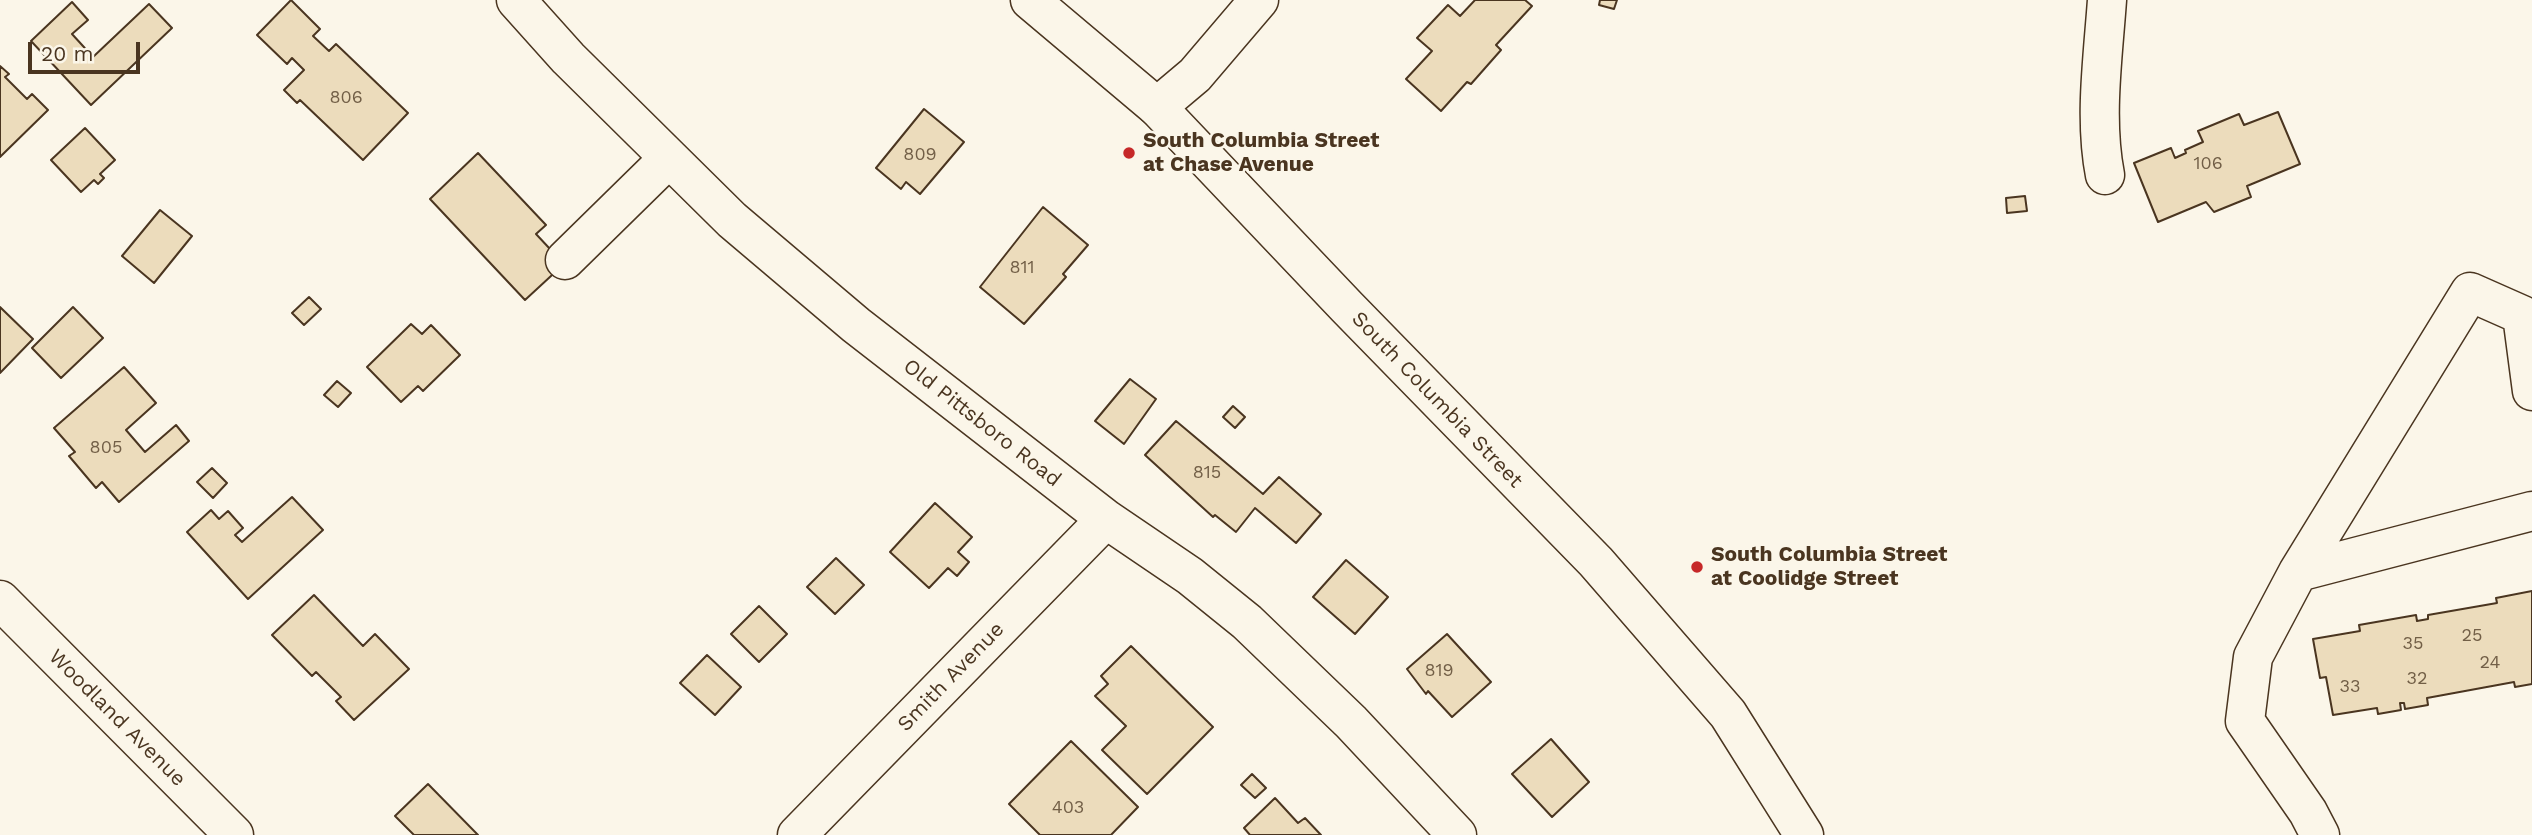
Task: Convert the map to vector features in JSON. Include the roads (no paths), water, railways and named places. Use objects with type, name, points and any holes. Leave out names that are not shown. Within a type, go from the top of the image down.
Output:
[{"type":"street","name":"Old Pittsboro Road","points":[[516,0],[568,58],[732,220],[856,325],[1106,519],[1190,576],[1247,622],[1351,722],[1457,835]]},
{"type":"street","name":"South Columbia Street","points":[[1030,0],[1157,107],[1347,307],[1596,562],[1728,715],[1804,835]]},
{"type":"street","points":[[1157,107],[1195,75],[1259,0]]},
{"type":"street","points":[[2105,175],[2101,157],[2107,0]]},
{"type":"street","points":[[565,260],[669,158]]},
{"type":"street","points":[[2320,835],[2308,812],[2245,721],[2253,657],[2298,572],[2470,292],[2522,315],[2532,391]]},
{"type":"street","points":[[2298,572],[2532,510]]},
{"type":"street","name":"Smith Avenue","points":[[797,835],[1106,519]]},
{"type":"street","name":"Woodland Avenue","points":[[0,600],[234,835]]},
{"type":"place","name":"South Columbia Street at Chase Avenue","points":[[1129,153]]},
{"type":"place","name":"South Columbia Street at Coolidge Street","points":[[1697,567]]}]
